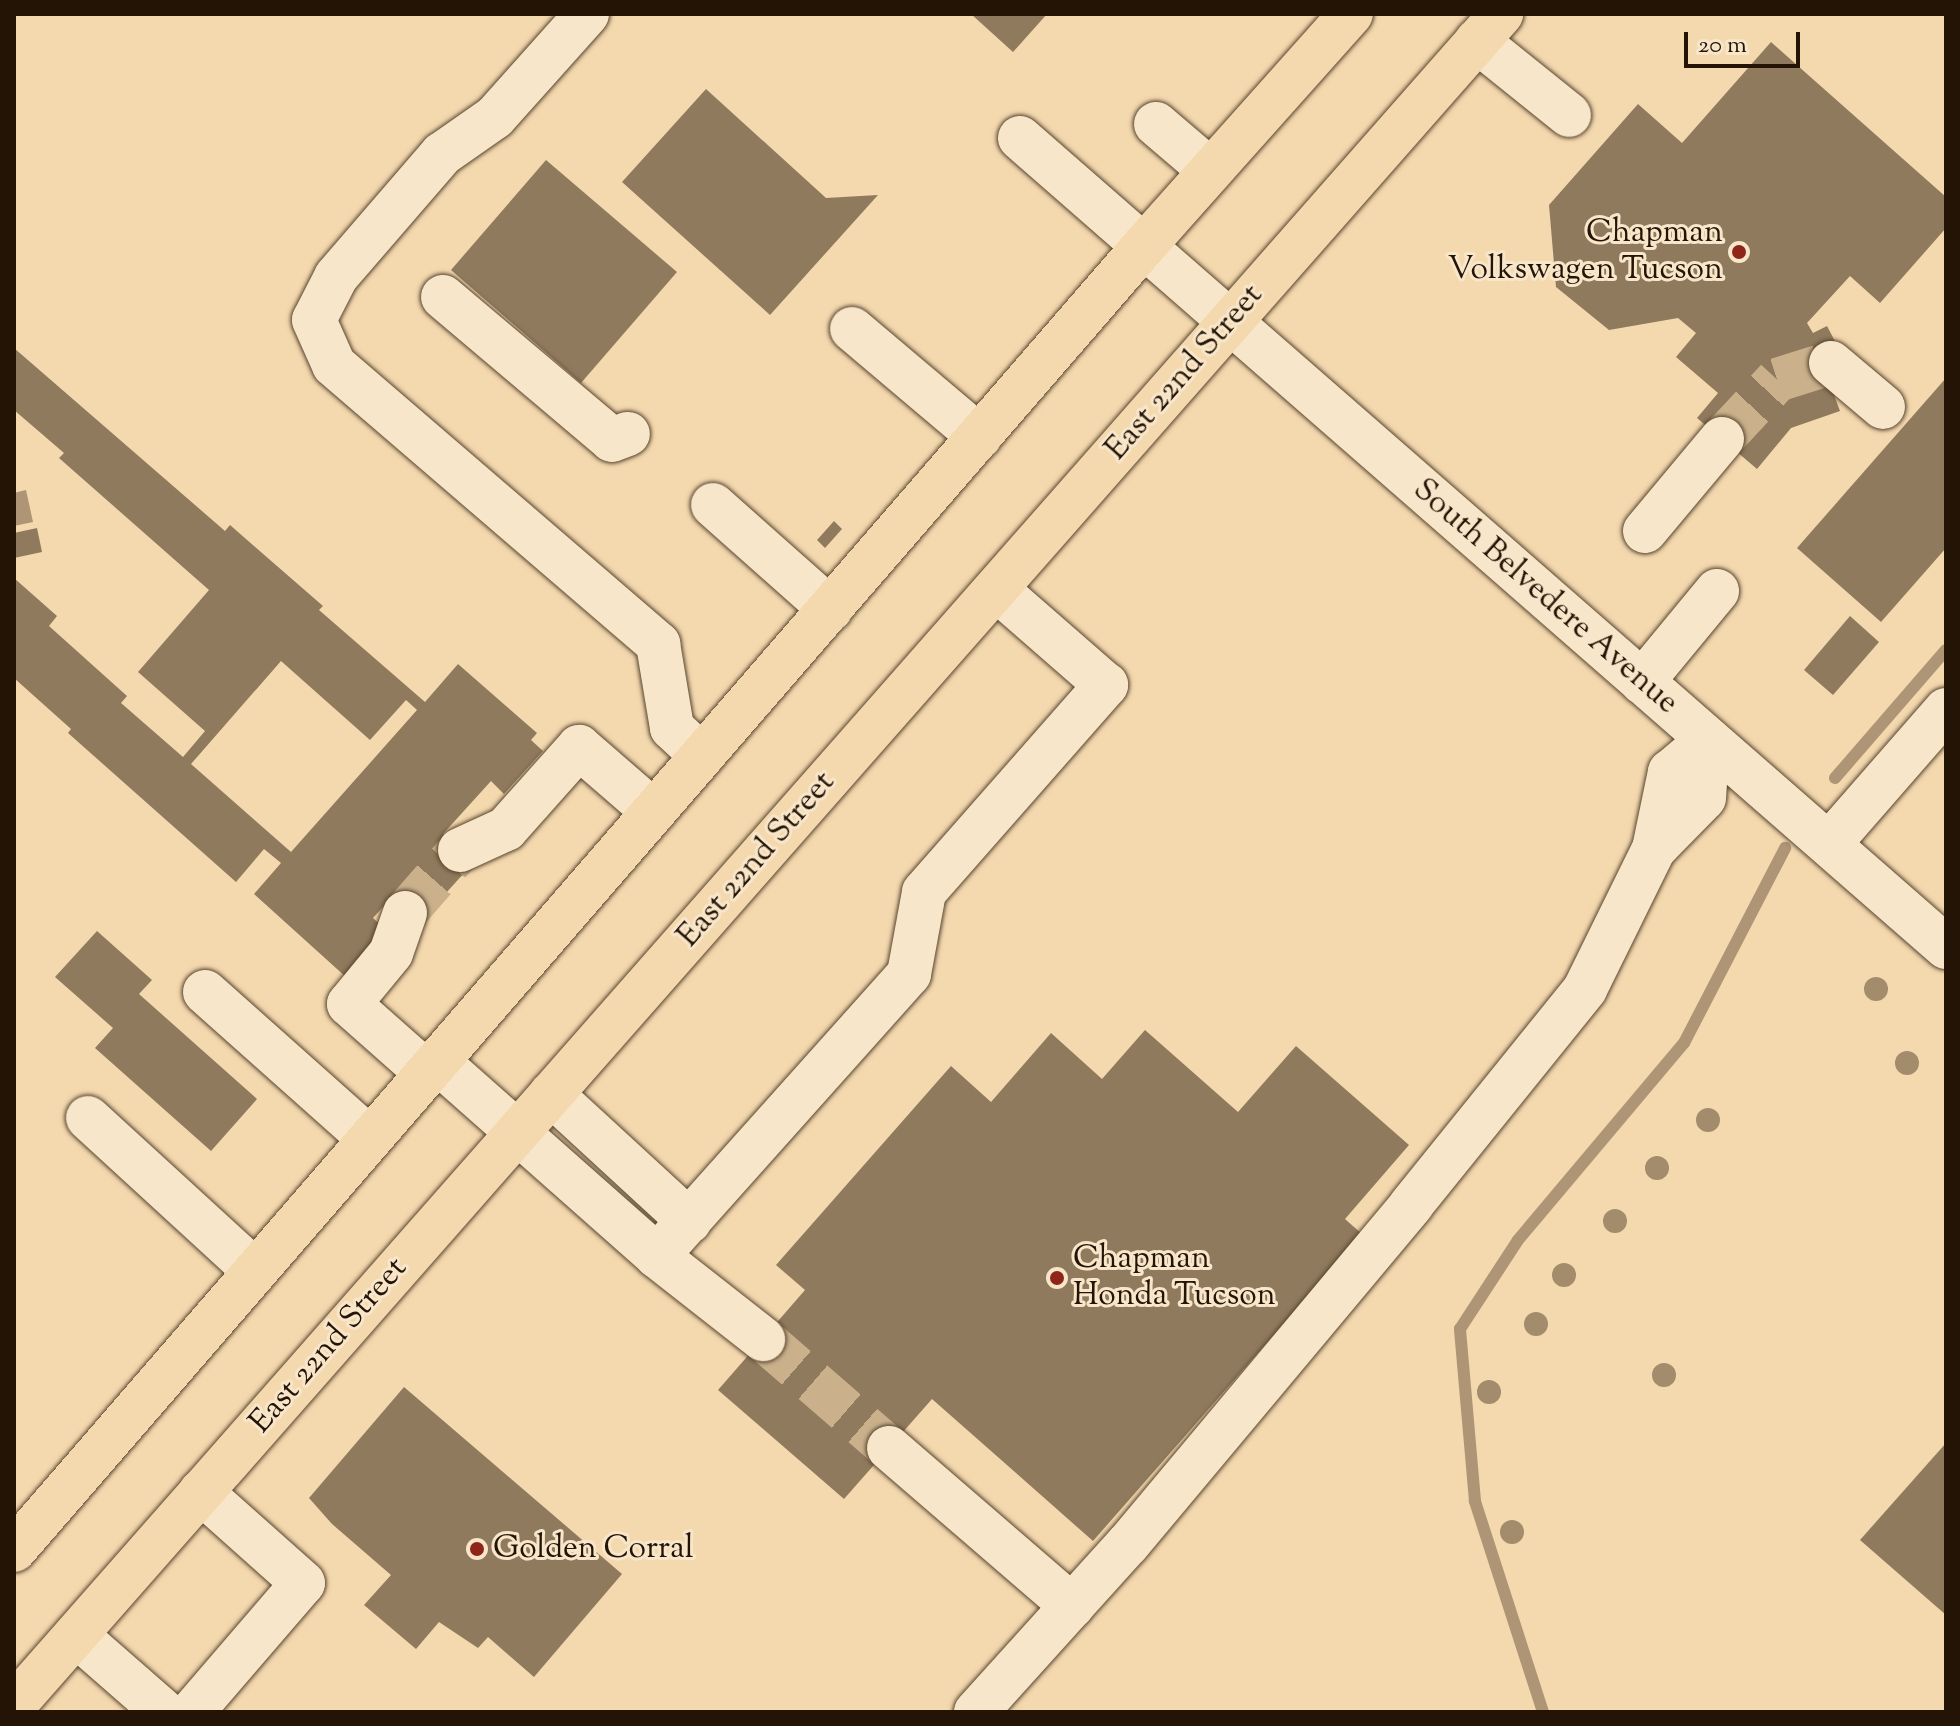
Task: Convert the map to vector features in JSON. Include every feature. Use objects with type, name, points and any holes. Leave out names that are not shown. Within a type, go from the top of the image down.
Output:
[{"type":"main road","points":[[14,1550],[1144,246],[1351,14]]},
{"type":"main road","name":"East 22nd Street","points":[[14,1705],[1489,28]]},
{"type":"street","points":[[587,14],[495,117],[442,154],[336,277],[314,320],[334,365],[658,644],[672,728],[702,756]]},
{"type":"street","points":[[1489,28],[1569,115]]},
{"type":"street","points":[[1156,124],[1211,171]]},
{"type":"street","name":"South Belvedere Avenue","points":[[1020,138],[1946,947]]},
{"type":"street","points":[[443,297],[612,440],[628,434]]},
{"type":"street","points":[[852,329],[980,437]]},
{"type":"street","points":[[1831,363],[1883,407]]},
{"type":"street","points":[[1645,531],[1722,439]]},
{"type":"street","points":[[713,505],[830,609]]},
{"type":"street","points":[[657,1256],[909,974],[924,892],[1106,685],[996,589]]},
{"type":"street","points":[[1642,682],[1717,591]]},
{"type":"street","points":[[1829,844],[1946,710]]},
{"type":"street","points":[[976,1712],[1072,1606],[1383,1239],[1585,989],[1654,849],[1670,772],[1708,740]]},
{"type":"street","points":[[460,850],[506,829],[579,747],[654,812]]},
{"type":"street","points":[[405,913],[391,953],[349,1004],[518,1131],[657,1256],[763,1339]]},
{"type":"street","points":[[205,992],[370,1139]]},
{"type":"street","points":[[551,1094],[689,1221]]},
{"type":"street","points":[[88,1118],[255,1271]]},
{"type":"street","points":[[889,1448],[1072,1606]]},
{"type":"street","points":[[192,1712],[303,1583],[201,1492]]},
{"type":"street","points":[[76,1635],[164,1712]]},
{"type":"shaded area","points":[[26,490],[33,522],[14,526],[14,493]]},
{"type":"building","points":[[971,14],[1047,14],[1013,52]]},
{"type":"building","name":"Chapman Volkswagen Tucson","points":[[1771,42],[1946,197],[1946,228],[1880,303],[1850,276],[1807,323],[1813,333],[1827,326],[1838,347],[1826,373],[1840,411],[1791,428],[1757,469],[1697,418],[1718,393],[1676,357],[1696,333],[1678,318],[1609,330],[1556,287],[1549,205],[1638,104],[1682,143]]},
{"type":"building","points":[[706,89],[826,198],[878,195],[770,315],[622,182]]},
{"type":"building","points":[[546,160],[677,272],[581,383],[451,270]]},
{"type":"building","points":[[14,348],[225,531],[230,525],[323,606],[319,610],[425,702],[458,664],[537,733],[531,740],[543,751],[504,794],[491,781],[443,834],[474,862],[418,924],[390,899],[373,918],[388,932],[347,978],[254,894],[281,863],[264,849],[236,882],[68,733],[71,729],[14,678],[14,578],[57,616],[49,626],[127,696],[121,703],[183,757],[205,731],[138,672],[209,590],[59,458],[64,453],[14,410]],"holes":[[[281,661],[370,740],[406,700],[417,710],[291,852],[191,764]]]},
{"type":"building","points":[[1946,378],[1946,548],[1881,622],[1797,548]]},
{"type":"building","points":[[834,521],[842,529],[825,548],[817,540]]},
{"type":"building","points":[[37,528],[42,552],[14,558],[14,533]]},
{"type":"building","points":[[1850,616],[1879,642],[1833,695],[1804,670]]},
{"type":"building","points":[[97,931],[152,980],[139,994],[257,1099],[211,1151],[95,1048],[113,1028],[55,977]]},
{"type":"building","name":"Chapman Honda Tucson","points":[[1145,1030],[1238,1112],[1296,1046],[1409,1145],[1345,1219],[1362,1234],[1093,1541],[932,1399],[844,1499],[718,1390],[805,1290],[776,1265],[951,1066],[991,1102],[1051,1033],[1102,1079]]},
{"type":"building","name":"Golden Corral","points":[[404,1387],[622,1574],[534,1677],[488,1637],[478,1648],[439,1622],[416,1649],[364,1605],[391,1575],[332,1524],[309,1498]]},
{"type":"building","points":[[1946,1443],[1946,1615],[1860,1540]]},
{"type":"waterway","points":[[1835,778],[1946,650]]},
{"type":"waterway","points":[[1543,1712],[1475,1501],[1460,1329],[1518,1240],[1684,1043],[1785,848]]},
{"type":"tunnel","points":[[1722,439],[1777,380],[1831,363]]},
{"type":"tunnel","points":[[405,913],[460,850]]},
{"type":"tunnel","points":[[763,1339],[889,1448]]},
{"type":"place","name":"Chapman Volkswagen Tucson","points":[[1739,252]]},
{"type":"place","name":"Chapman Honda Tucson","points":[[1057,1278]]},
{"type":"place","name":"Golden Corral","points":[[477,1549]]}]
